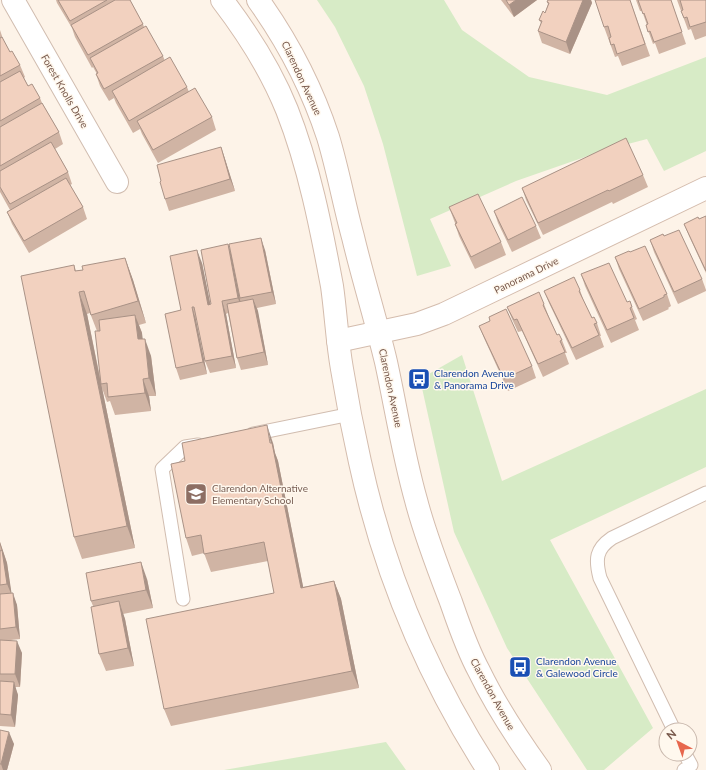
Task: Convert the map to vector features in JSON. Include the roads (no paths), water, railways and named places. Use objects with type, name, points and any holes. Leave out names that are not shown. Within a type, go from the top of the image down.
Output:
[{"type":"main road","name":"Forest Knolls Drive","points":[[13,0],[117,182]]},
{"type":"main road","points":[[222,0],[255,46],[272,78],[298,143],[312,192],[329,272],[342,368],[360,460],[373,514],[399,594],[432,672],[459,722],[488,770]]},
{"type":"main road","name":"Clarendon Avenue","points":[[258,0],[287,44],[302,73],[318,110],[337,169],[352,236],[379,333],[415,499],[431,550],[465,641],[479,672],[499,708],[540,770]]},
{"type":"main road","name":"Panorama Drive","points":[[338,342],[416,324],[444,314],[706,188]]},
{"type":"lane","points":[[240,436],[351,414]]},
{"type":"lane","points":[[183,599],[162,469],[185,447],[208,443]]},
{"type":"lane","points":[[670,722],[600,578],[596,563],[604,544],[612,538],[706,493]]},
{"type":"place","name":"Clarendon Avenue & Panorama Drive","points":[[419,379]]},
{"type":"place","name":"Clarendon Alternative Elementary School","points":[[196,494]]},
{"type":"place","name":"Clarendon Avenue & Galewood Circle","points":[[520,667]]}]
